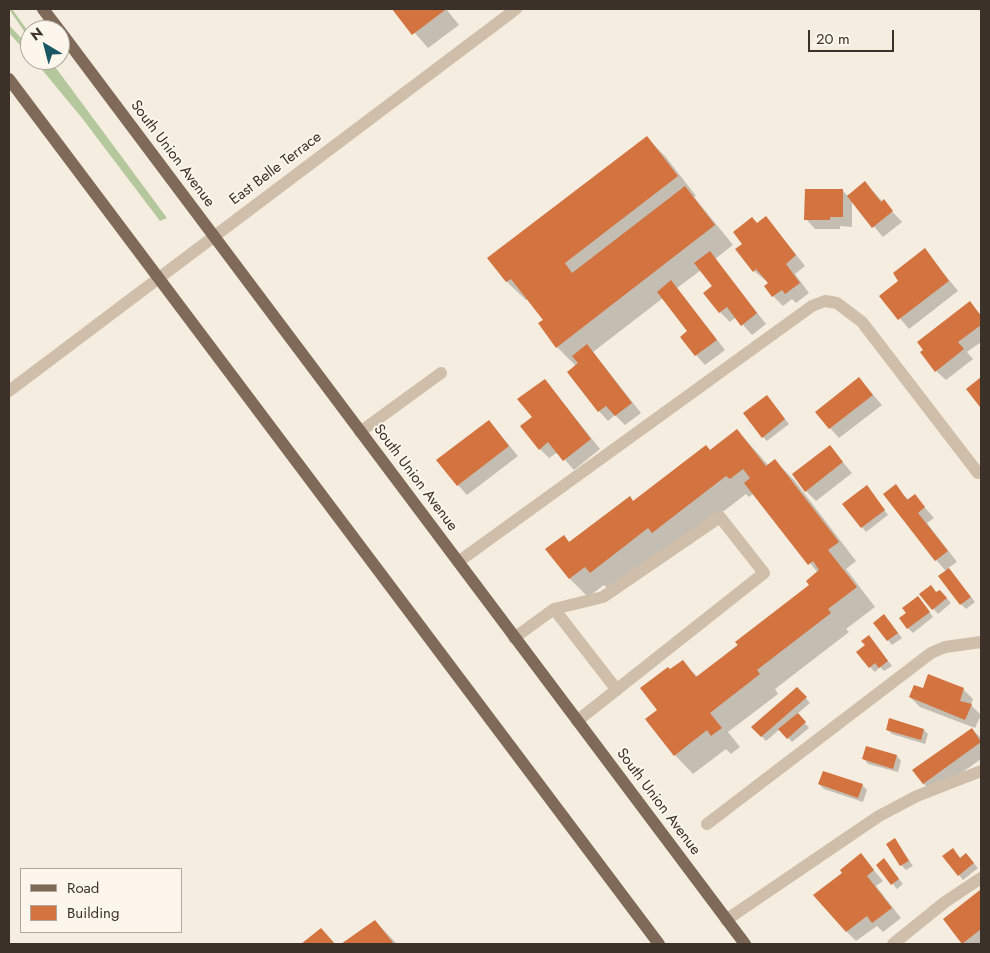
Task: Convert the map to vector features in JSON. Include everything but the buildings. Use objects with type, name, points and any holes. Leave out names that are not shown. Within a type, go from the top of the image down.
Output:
[{"type":"main road","name":"South Union Avenue","points":[[43,9],[52,20]]},
{"type":"main road","name":"South Union Avenue","points":[[70,44],[745,944]]},
{"type":"main road","points":[[9,79],[659,944]]},
{"type":"street","name":"East Belle Terrace","points":[[9,391],[516,9]]},
{"type":"street","points":[[458,562],[812,306],[825,301],[837,302],[862,322],[978,473]]},
{"type":"street","points":[[360,432],[441,373]]},
{"type":"street","points":[[514,638],[554,609],[603,597],[720,518],[764,573],[577,721]]},
{"type":"street","points":[[554,609],[617,690]]},
{"type":"street","points":[[707,824],[931,653],[945,647],[981,642]]},
{"type":"street","points":[[726,920],[879,816],[918,796],[981,771]]},
{"type":"street","points":[[893,944],[945,902],[981,878]]},
{"type":"green space","points":[[9,9],[12,9],[20,20],[20,25]]},
{"type":"green space","points":[[9,25],[20,37],[20,45],[9,33]]},
{"type":"green space","points":[[42,70],[57,70],[167,218],[160,221],[82,118]]}]
